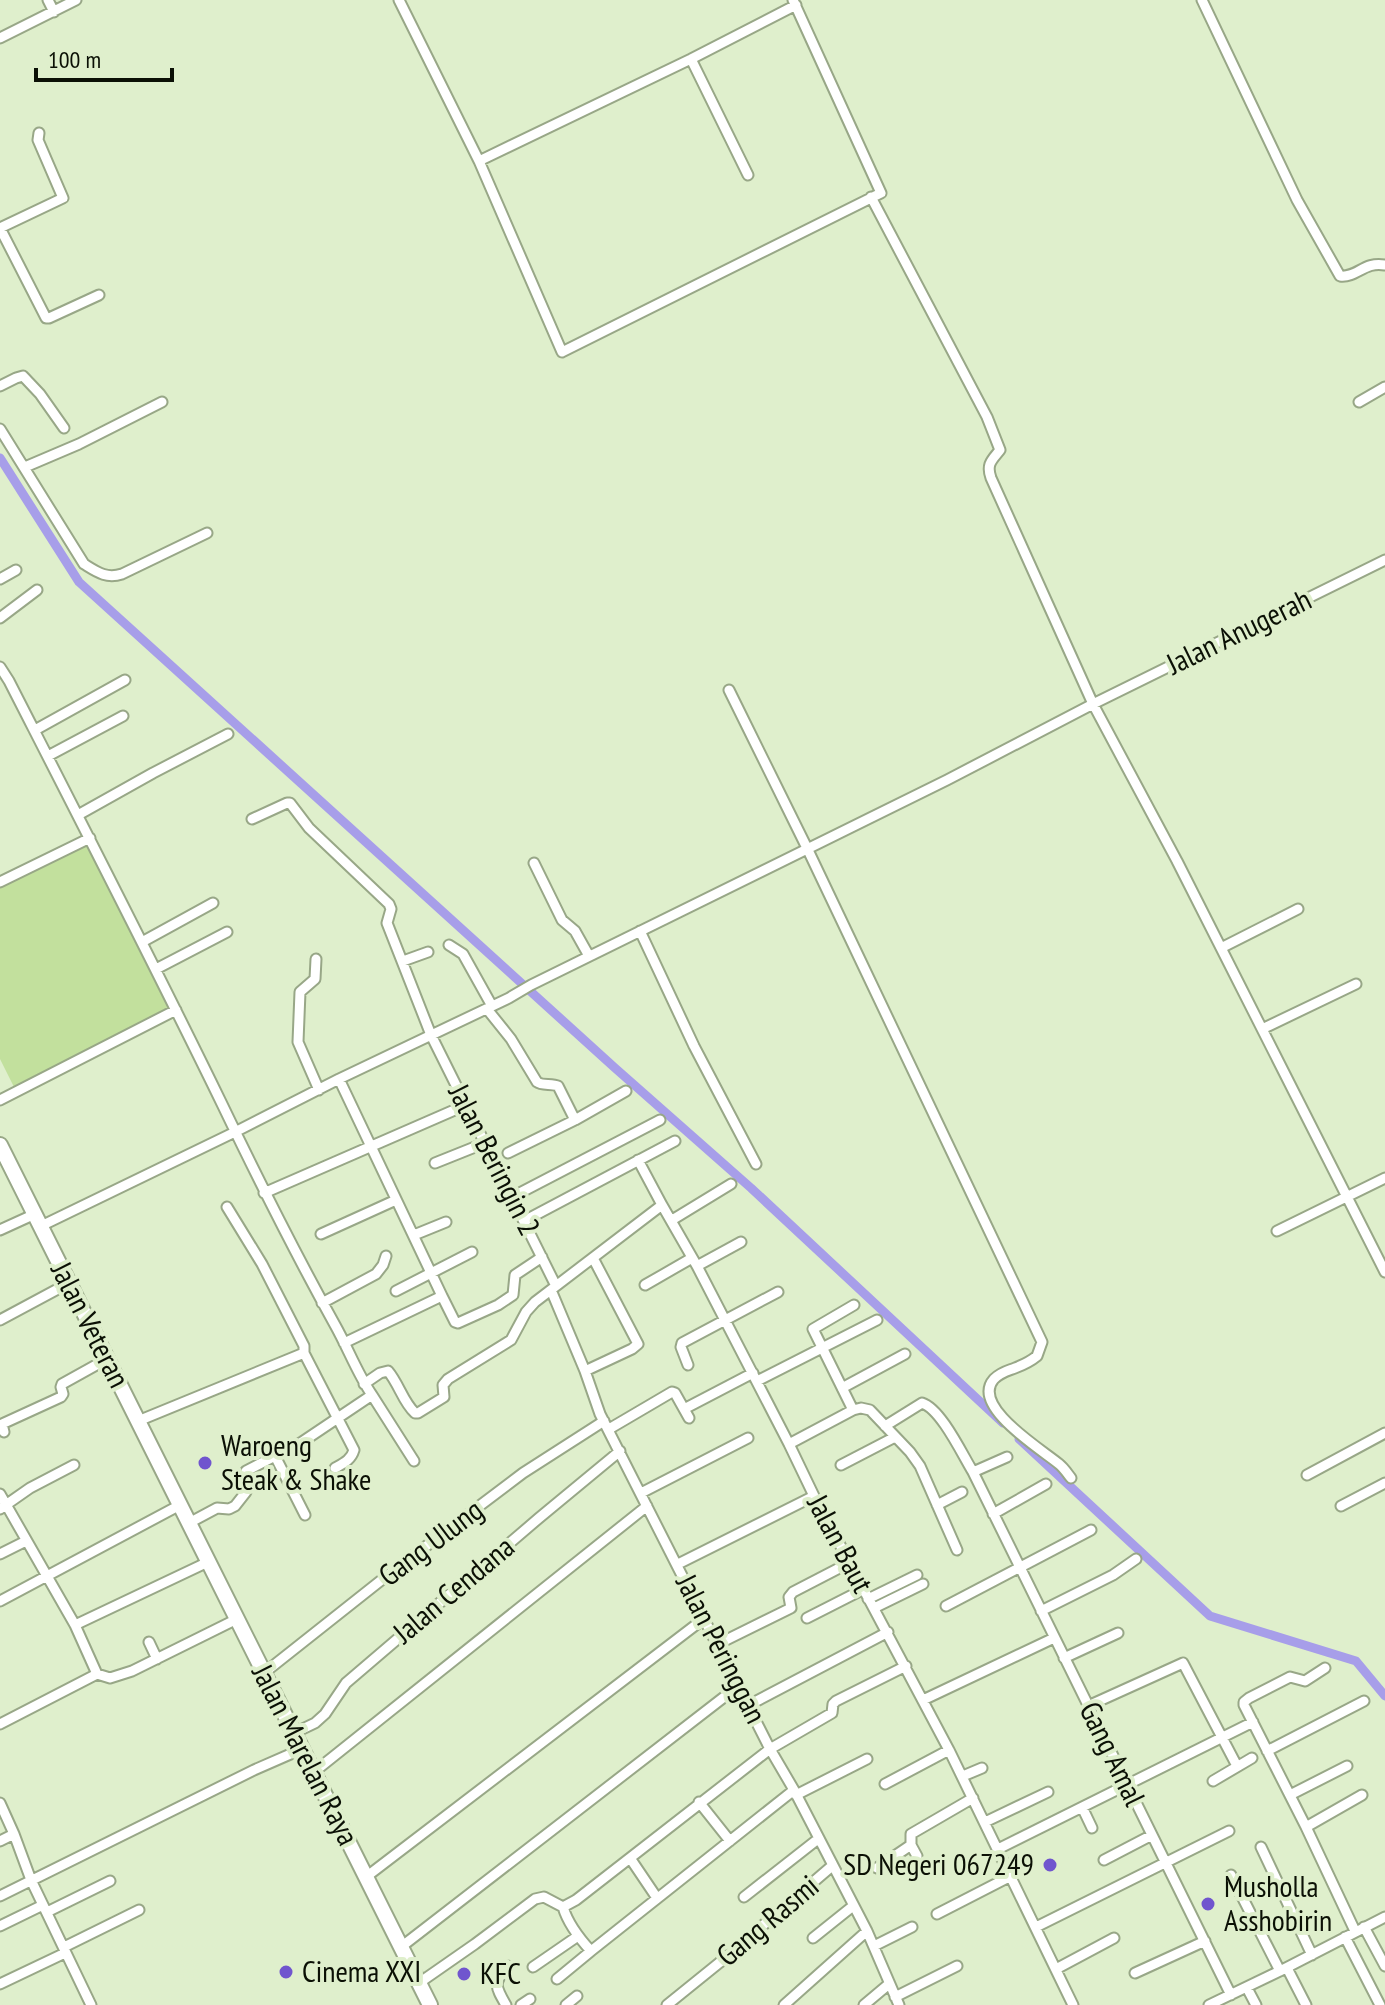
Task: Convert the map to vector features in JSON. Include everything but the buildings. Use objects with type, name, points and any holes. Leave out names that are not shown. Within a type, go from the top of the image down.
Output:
[{"type":"main road","name":"Jalan Veteran","points":[[0,1145],[180,1505]]},
{"type":"main road","name":"Jalan Marelan Raya","points":[[180,1505],[427,2004]]},
{"type":"street","points":[[48,0],[54,12]]},
{"type":"street","points":[[0,38],[76,0]]},
{"type":"street","points":[[399,0],[479,161],[562,352],[881,193],[795,2],[691,59],[479,161]]},
{"type":"street","points":[[1202,0],[1297,200],[1340,276],[1347,277],[1369,265],[1385,265]]},
{"type":"street","points":[[691,59],[748,175]]},
{"type":"street","points":[[39,133],[38,140],[63,198],[0,228],[46,318],[99,295]]},
{"type":"street","points":[[871,197],[987,417],[1000,450],[990,462],[988,471],[1093,704],[1177,861],[1385,1272]]},
{"type":"street","points":[[0,386],[23,376],[64,428]]},
{"type":"street","points":[[1359,402],[1385,387]]},
{"type":"street","points":[[25,467],[162,402]]},
{"type":"street","points":[[0,429],[84,564],[102,575],[122,574],[207,533]]},
{"type":"street","name":"Jalan Anugerah","points":[[0,1230],[38,1220],[235,1132],[1385,560]]},
{"type":"street","points":[[0,579],[16,570]]},
{"type":"street","points":[[0,618],[37,590]]},
{"type":"street","points":[[0,667],[5,683],[35,730],[156,969],[264,1193],[364,1384],[414,1461]]},
{"type":"street","points":[[35,730],[125,680]]},
{"type":"street","points":[[729,690],[1042,1342],[1037,1356],[995,1377],[989,1385],[989,1398],[1010,1425],[1060,1464],[1071,1478]]},
{"type":"street","points":[[48,756],[123,716]]},
{"type":"street","points":[[78,815],[228,734]]},
{"type":"street","name":"Jalan Beringin 2","points":[[252,819],[290,803],[309,828],[389,904],[391,909],[387,923],[431,1035],[542,1257],[554,1288]]},
{"type":"street","points":[[0,882],[90,838]]},
{"type":"street","points":[[534,863],[563,922],[575,931],[589,956]]},
{"type":"street","points":[[142,942],[213,903]]},
{"type":"street","points":[[1221,948],[1298,909]]},
{"type":"street","points":[[640,931],[694,1046],[756,1164]]},
{"type":"street","points":[[156,969],[227,932]]},
{"type":"street","points":[[449,945],[463,954],[489,1007],[539,1084],[558,1086],[575,1120]]},
{"type":"street","points":[[403,961],[428,952]]},
{"type":"street","points":[[316,959],[315,979],[300,992],[298,1042],[319,1090]]},
{"type":"street","points":[[1262,1029],[1356,984]]},
{"type":"street","points":[[0,1100],[176,1010]]},
{"type":"street","points":[[339,1079],[455,1322],[498,1305],[513,1295],[515,1275],[542,1257]]},
{"type":"street","points":[[508,1153],[626,1091]]},
{"type":"street","points":[[264,1193],[466,1105]]},
{"type":"street","points":[[512,1197],[660,1120]]},
{"type":"street","points":[[524,1221],[675,1141]]},
{"type":"street","points":[[435,1163],[485,1143]]},
{"type":"street","name":"Jalan Baut","points":[[638,1160],[695,1262],[814,1496],[963,1776],[1073,2005]]},
{"type":"street","points":[[1277,1231],[1385,1178]]},
{"type":"street","points":[[672,1220],[731,1184]]},
{"type":"street","points":[[321,1234],[396,1200]]},
{"type":"street","points":[[364,1384],[388,1371],[410,1408],[418,1413],[444,1397],[443,1385],[448,1379],[511,1340],[526,1312],[554,1288],[662,1205]]},
{"type":"street","points":[[227,1207],[269,1278],[354,1450],[346,1462],[335,1468]]},
{"type":"street","points":[[414,1235],[446,1222]]},
{"type":"street","points":[[645,1285],[741,1242]]},
{"type":"street","points":[[396,1291],[472,1252]]},
{"type":"street","points":[[322,1303],[376,1274],[386,1256]]},
{"type":"street","points":[[585,1371],[638,1344],[593,1258]]},
{"type":"street","points":[[0,1320],[69,1283]]},
{"type":"street","name":"Jalan Peringgan","points":[[554,1288],[606,1425],[770,1749],[867,1931],[897,2001]]},
{"type":"street","points":[[688,1365],[682,1343],[778,1292]]},
{"type":"street","points":[[344,1343],[442,1296]]},
{"type":"street","points":[[853,1410],[813,1329],[854,1305]]},
{"type":"street","points":[[755,1377],[877,1320]]},
{"type":"street","points":[[138,1421],[304,1353]]},
{"type":"street","points":[[842,1388],[905,1354]]},
{"type":"street","points":[[4,1432],[2,1424],[61,1397],[62,1384],[107,1359]]},
{"type":"street","name":"Gang Ulung","points":[[264,1673],[523,1473],[606,1425],[672,1392],[686,1413],[755,1377]]},
{"type":"street","points":[[189,1523],[217,1508],[235,1506],[246,1492],[246,1471],[302,1442],[372,1395]]},
{"type":"street","name":"Gang Amal","points":[[885,1426],[916,1406],[927,1404],[940,1418],[973,1472],[1231,1995]]},
{"type":"street","points":[[789,1444],[853,1410],[870,1410],[920,1466],[957,1550]]},
{"type":"street","points":[[1307,1475],[1385,1433]]},
{"type":"street","points":[[841,1465],[895,1437]]},
{"type":"street","points":[[641,1493],[748,1438]]},
{"type":"street","name":"Jalan Cendana","points":[[294,1733],[315,1723],[329,1710],[342,1687],[355,1675],[620,1451]]},
{"type":"street","points":[[275,1456],[305,1515]]},
{"type":"street","points":[[973,1472],[1007,1457]]},
{"type":"street","points":[[3,1508],[30,1488],[74,1465]]},
{"type":"street","points":[[1341,1506],[1385,1483]]},
{"type":"street","points":[[993,1514],[1046,1484]]},
{"type":"street","points":[[937,1505],[962,1492]]},
{"type":"street","points":[[0,1494],[3,1508],[75,1625],[97,1674],[112,1677],[132,1671],[237,1619]]},
{"type":"street","points":[[678,1564],[814,1496]]},
{"type":"street","points":[[0,1601],[180,1505]]},
{"type":"street","points":[[314,1772],[647,1506]]},
{"type":"street","points":[[946,1606],[1091,1530]]},
{"type":"street","points":[[0,1554],[26,1541]]},
{"type":"street","points":[[1041,1611],[1113,1575],[1136,1559]]},
{"type":"street","points":[[75,1625],[208,1562]]},
{"type":"street","points":[[718,1644],[791,1608],[789,1597],[793,1592],[849,1563]]},
{"type":"street","points":[[871,1603],[920,1579]]},
{"type":"street","points":[[807,1618],[864,1589]]},
{"type":"street","points":[[366,1877],[697,1624]]},
{"type":"street","points":[[749,1705],[888,1632]]},
{"type":"street","points":[[1064,1658],[1118,1633]]},
{"type":"street","points":[[923,1700],[1054,1638]]},
{"type":"street","points":[[149,1642],[157,1659]]},
{"type":"street","points":[[1088,1706],[1183,1663],[1237,1766]]},
{"type":"street","points":[[563,1907],[770,1749],[832,1713],[836,1701],[906,1666]]},
{"type":"street","points":[[1325,1668],[1305,1681],[1290,1677],[1245,1700],[1244,1705],[1360,1929],[1385,1966]]},
{"type":"street","points":[[0,1724],[97,1674]]},
{"type":"street","points":[[401,1947],[728,1694]]},
{"type":"street","points":[[1267,1751],[1364,1701]]},
{"type":"street","points":[[998,1849],[1253,1722]]},
{"type":"street","points":[[0,1896],[302,1749]]},
{"type":"street","points":[[885,1784],[949,1750]]},
{"type":"street","points":[[1213,1781],[1252,1758]]},
{"type":"street","points":[[557,1979],[795,1793],[867,1759]]},
{"type":"street","points":[[1290,1795],[1347,1766]]},
{"type":"street","points":[[963,1776],[982,1768]]},
{"type":"street","points":[[985,1822],[1048,1792]]},
{"type":"street","points":[[1306,1827],[1362,1795]]},
{"type":"street","points":[[917,1856],[910,1835],[973,1798]]},
{"type":"street","points":[[699,1802],[730,1841]]},
{"type":"street","points":[[0,1803],[31,1880],[91,2005]]},
{"type":"street","points":[[1082,1807],[1092,1828]]},
{"type":"street","points":[[1036,1927],[1229,1831]]},
{"type":"street","points":[[0,1841],[14,1834]]},
{"type":"street","points":[[1104,1860],[1152,1835]]},
{"type":"street","points":[[744,1897],[818,1839]]},
{"type":"street","points":[[877,1868],[911,1845]]},
{"type":"street","points":[[1261,1847],[1312,1955]]},
{"type":"street","points":[[630,1858],[657,1898]]},
{"type":"street","name":"Gang Rasmi","points":[[667,2005],[832,1866]]},
{"type":"street","points":[[1231,1875],[1283,1970],[1306,2005]]},
{"type":"street","points":[[937,1914],[1011,1876]]},
{"type":"street","points":[[0,1926],[110,1881]]},
{"type":"street","points":[[419,1983],[535,1899],[544,1897],[563,1907],[578,1936],[591,1951]]},
{"type":"street","points":[[813,1938],[853,1906]]},
{"type":"street","points":[[0,1984],[139,1910]]},
{"type":"street","points":[[1209,2005],[1222,2002],[1385,1917]]},
{"type":"street","points":[[874,1946],[912,1927]]},
{"type":"street","points":[[784,2005],[867,1931]]},
{"type":"street","points":[[533,1967],[578,1936]]},
{"type":"street","points":[[1345,1937],[1380,2005]]},
{"type":"street","points":[[1056,1969],[1114,1938]]},
{"type":"street","points":[[1135,1973],[1205,1941]]},
{"type":"street","points":[[506,2005],[497,1988],[497,1981],[508,1966]]},
{"type":"street","points":[[897,2001],[957,1966]]},
{"type":"street","points":[[864,2005],[889,1984]]},
{"type":"street","points":[[1247,1988],[1256,2005]]},
{"type":"street","points":[[566,2005],[577,1996]]},
{"type":"green space","points":[[88,843],[169,1007],[14,1087],[0,1059],[0,888]]},
{"type":"waterway","points":[[0,458],[79,582],[751,1188],[1003,1423]]},
{"type":"waterway","points":[[1019,1439],[1210,1616],[1356,1661],[1385,1696]]},
{"type":"place","name":"Waroeng Steak & Shake","points":[[205,1463]]},
{"type":"place","name":"SD Negeri 067249","points":[[1050,1865]]},
{"type":"place","name":"Musholla Asshobirin","points":[[1208,1904]]},
{"type":"place","name":"Cinema XXI","points":[[286,1972]]},
{"type":"place","name":"KFC","points":[[464,1974]]}]
